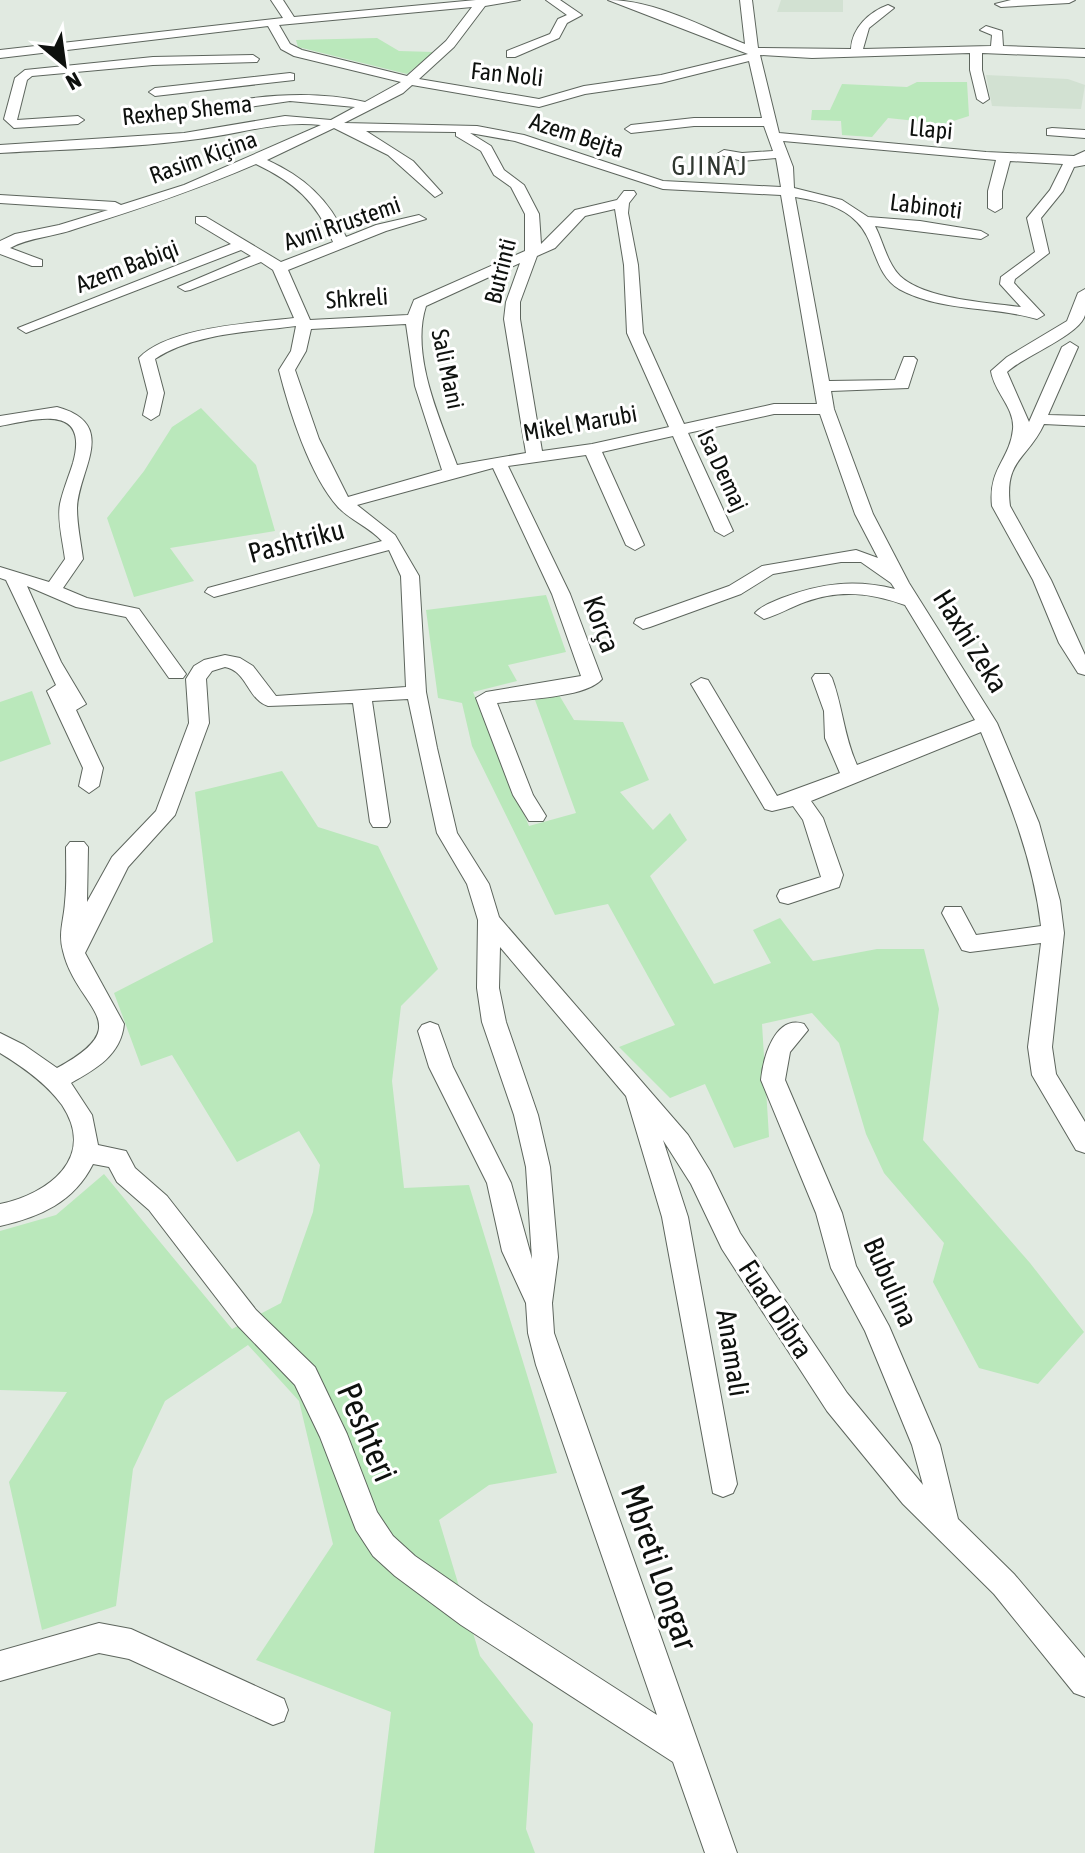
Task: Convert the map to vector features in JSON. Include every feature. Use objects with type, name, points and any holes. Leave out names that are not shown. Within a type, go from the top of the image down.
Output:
[{"type":"street","points":[[277,0],[290,20]]},
{"type":"street","points":[[0,54],[290,20],[514,0]]},
{"type":"street","points":[[511,54],[555,36],[562,21],[576,15],[552,0]]},
{"type":"street","points":[[614,0],[674,19],[753,54],[947,49],[1085,53]]},
{"type":"street","name":"Haxhi Zeka","points":[[746,0],[753,54],[771,129],[782,154],[826,409],[852,486],[900,583],[987,723],[1029,823],[1049,901],[1053,933],[1040,1047],[1044,1075],[1085,1143]]},
{"type":"street","points":[[1001,4],[1069,0]]},
{"type":"street","name":"Rasim Kiçina","points":[[0,248],[20,237],[62,229],[189,188],[259,161],[331,125],[399,90],[450,44],[481,3]]},
{"type":"street","points":[[857,52],[856,42],[864,25],[888,8]]},
{"type":"street","name":"Fan Noli","points":[[272,22],[290,50],[458,90],[546,103],[584,90],[661,79],[753,54]]},
{"type":"street","points":[[986,30],[998,33],[997,49]]},
{"type":"street","points":[[938,38],[947,49]]},
{"type":"street","points":[[99,42],[113,64]]},
{"type":"street","points":[[976,49],[976,70],[983,99]]},
{"type":"street","points":[[78,120],[14,124],[10,119],[21,78],[29,73],[113,64],[253,59]]},
{"type":"street","points":[[141,62],[149,65],[167,138]]},
{"type":"street","points":[[155,92],[290,77]]},
{"type":"street","points":[[162,116],[300,97],[333,98],[365,106]]},
{"type":"street","name":"Rexhep Shema","points":[[0,149],[167,138],[299,119],[349,128]]},
{"type":"street","name":"Llapi","points":[[631,129],[694,122],[1004,157],[1082,159]]},
{"type":"street","name":"Azem Bejta","points":[[349,128],[416,126],[516,138],[636,178],[705,192],[789,193],[838,204],[865,221]]},
{"type":"street","points":[[349,128],[407,161],[435,193]]},
{"type":"street","name":"Butrinti","points":[[454,130],[486,149],[499,172],[523,193],[532,214],[534,246],[513,302],[512,319],[535,456]]},
{"type":"street","points":[[1052,132],[1085,134]]},
{"type":"street","points":[[724,154],[742,157],[782,154]]},
{"type":"street","points":[[995,208],[995,191],[1004,157]]},
{"type":"street","points":[[1011,453],[1027,439],[1064,364],[1078,350],[1052,334],[1049,324],[1011,291],[1007,284],[1008,277],[1042,253],[1034,218],[1056,191],[1065,170],[1082,159]]},
{"type":"street","points":[[259,161],[312,191],[327,211],[341,243]]},
{"type":"street","points":[[622,203],[635,185],[636,178]]},
{"type":"street","points":[[0,199],[126,207]]},
{"type":"street","name":"Sali Mani","points":[[451,471],[424,392],[413,319],[419,303],[550,245],[580,213],[622,203]]},
{"type":"street","name":"Isa Demaj","points":[[622,203],[623,235],[629,251],[632,276],[635,333],[724,531]]},
{"type":"street","name":"Avni Rrustemi","points":[[280,268],[381,228],[419,219]]},
{"type":"street","points":[[201,220],[280,268],[304,323],[298,354],[287,370],[290,384],[332,483],[345,503],[380,529],[406,563],[410,576],[416,692],[447,833],[478,884],[489,920]]},
{"type":"street","points":[[865,221],[890,271],[902,285],[969,303],[1034,313]]},
{"type":"street","name":"Labinoti","points":[[865,221],[920,225],[981,235]]},
{"type":"street","points":[[0,238],[20,237]]},
{"type":"street","name":"Azem Babiqi","points":[[26,328],[244,244]]},
{"type":"street","name":"Rasim Kiçina","points":[[0,248],[37,263]]},
{"type":"street","points":[[185,287],[264,256]]},
{"type":"street","points":[[1083,300],[1071,328],[1052,334],[1047,342],[1008,361],[999,371],[1002,386],[1021,422],[1021,431],[998,483],[1001,506],[1042,580],[1068,643],[1085,669]]},
{"type":"street","name":"Shkreli","points":[[151,415],[156,393],[147,358],[154,351],[201,338],[304,323],[413,319]]},
{"type":"street","points":[[1025,351],[1064,364]]},
{"type":"street","points":[[820,386],[902,385],[909,360]]},
{"type":"street","name":"Mikel Marubi","points":[[345,503],[451,471],[498,461],[592,449],[774,409],[826,409]]},
{"type":"street","points":[[0,421],[57,412],[75,421],[82,432],[83,458],[68,506],[74,559],[53,590]]},
{"type":"street","points":[[1039,419],[1085,421]]},
{"type":"street","points":[[592,449],[635,545]]},
{"type":"street","name":"Korça","points":[[498,461],[561,594],[592,679],[574,686],[486,698],[523,795],[536,816]]},
{"type":"street","name":"Pashtriku","points":[[214,592],[392,544]]},
{"type":"street","points":[[643,623],[735,590],[768,570],[841,557],[867,558],[900,583]]},
{"type":"street","points":[[7,574],[82,603],[132,613],[149,632],[176,674]]},
{"type":"street","points":[[7,574],[76,704]]},
{"type":"street","points":[[764,613],[809,594],[854,585],[881,589],[911,602]]},
{"type":"street","points":[[74,953],[89,918],[120,862],[165,815],[199,723],[196,679],[199,672],[218,661],[241,664],[249,671],[266,699],[275,702],[416,692]]},
{"type":"street","points":[[52,662],[64,709],[93,768],[89,786]]},
{"type":"street","points":[[822,678],[834,711],[835,738],[852,776]]},
{"type":"street","points":[[701,684],[772,804],[798,798],[954,733],[987,723]]},
{"type":"street","points":[[362,696],[380,822]]},
{"type":"street","points":[[788,896],[831,882],[832,875],[813,818],[798,798]]},
{"type":"street","points":[[56,1080],[106,1047],[113,1035],[112,1024],[74,953],[71,927],[76,905],[77,847]]},
{"type":"street","points":[[953,913],[970,944],[1053,933]]},
{"type":"street","name":"Fuad Dibra","points":[[489,920],[679,1142],[701,1178],[731,1241],[837,1402],[913,1494],[1004,1584],[1085,1682]]},
{"type":"street","name":"Mbreti Longar","points":[[489,920],[488,988],[494,1022],[526,1115],[538,1167],[545,1257],[539,1303],[541,1333],[721,1853]]},
{"type":"street","name":"Bubulina","points":[[796,1030],[780,1045],[774,1059],[773,1080],[829,1213],[844,1268],[876,1326],[926,1445],[945,1524]]},
{"type":"street","name":"Mbreti Longar","points":[[430,1031],[441,1067],[499,1183],[515,1251],[539,1303]]},
{"type":"street","points":[[0,1042],[13,1058],[56,1080],[71,1098],[87,1138],[86,1153],[77,1174],[58,1193],[37,1205],[0,1215]]},
{"type":"street","name":"Anamali","points":[[636,1093],[675,1217],[723,1484]]},
{"type":"street","name":"Peshteri","points":[[86,1153],[117,1158],[126,1175],[158,1203],[247,1318],[305,1376],[333,1434],[366,1520],[383,1546],[405,1566],[472,1614],[685,1751]]},
{"type":"street","points":[[0,1666],[99,1638],[131,1644],[273,1710]]},
{"type":"shaded area","points":[[781,0],[843,0],[843,12],[777,12]]},
{"type":"shaded area","points":[[986,75],[1068,79],[1085,85],[1081,109],[992,106]]},
{"type":"green space","points":[[377,38],[399,51],[434,52],[407,74],[298,47],[296,40]]},
{"type":"green space","points":[[917,82],[967,82],[969,116],[944,124],[888,118],[872,137],[842,135],[841,121],[811,120],[812,110],[830,110],[842,84],[907,87]]},
{"type":"green space","points":[[201,408],[256,465],[275,531],[170,548],[194,581],[134,597],[107,518],[144,471],[172,427]]},
{"type":"green space","points":[[546,595],[566,652],[508,665],[517,681],[473,692],[529,826],[576,813],[535,700],[559,695],[574,720],[623,722],[649,780],[620,792],[653,830],[670,813],[687,840],[650,876],[714,984],[771,963],[753,930],[780,918],[813,961],[877,949],[924,949],[939,1009],[923,1140],[1030,1263],[1084,1332],[1038,1384],[979,1368],[933,1282],[944,1243],[884,1173],[866,1134],[839,1043],[812,1013],[762,1024],[769,1137],[734,1148],[705,1084],[670,1098],[619,1047],[675,1025],[608,904],[555,915],[472,746],[462,703],[438,698],[426,610]]},
{"type":"green space","points":[[32,691],[51,744],[0,762],[0,702]]},
{"type":"green space","points":[[282,771],[318,827],[378,846],[438,969],[401,1006],[392,1081],[404,1188],[469,1185],[557,1473],[489,1485],[439,1520],[480,1656],[533,1724],[526,1829],[535,1853],[374,1853],[391,1712],[256,1660],[333,1544],[299,1401],[248,1345],[165,1401],[133,1469],[116,1606],[42,1630],[9,1482],[67,1392],[0,1390],[0,1231],[56,1215],[104,1174],[232,1329],[281,1303],[313,1212],[320,1165],[299,1131],[237,1162],[172,1055],[141,1066],[114,993],[213,942],[195,792]]},
{"type":"district","name":"GJINAJ","points":[[710,166]]}]
